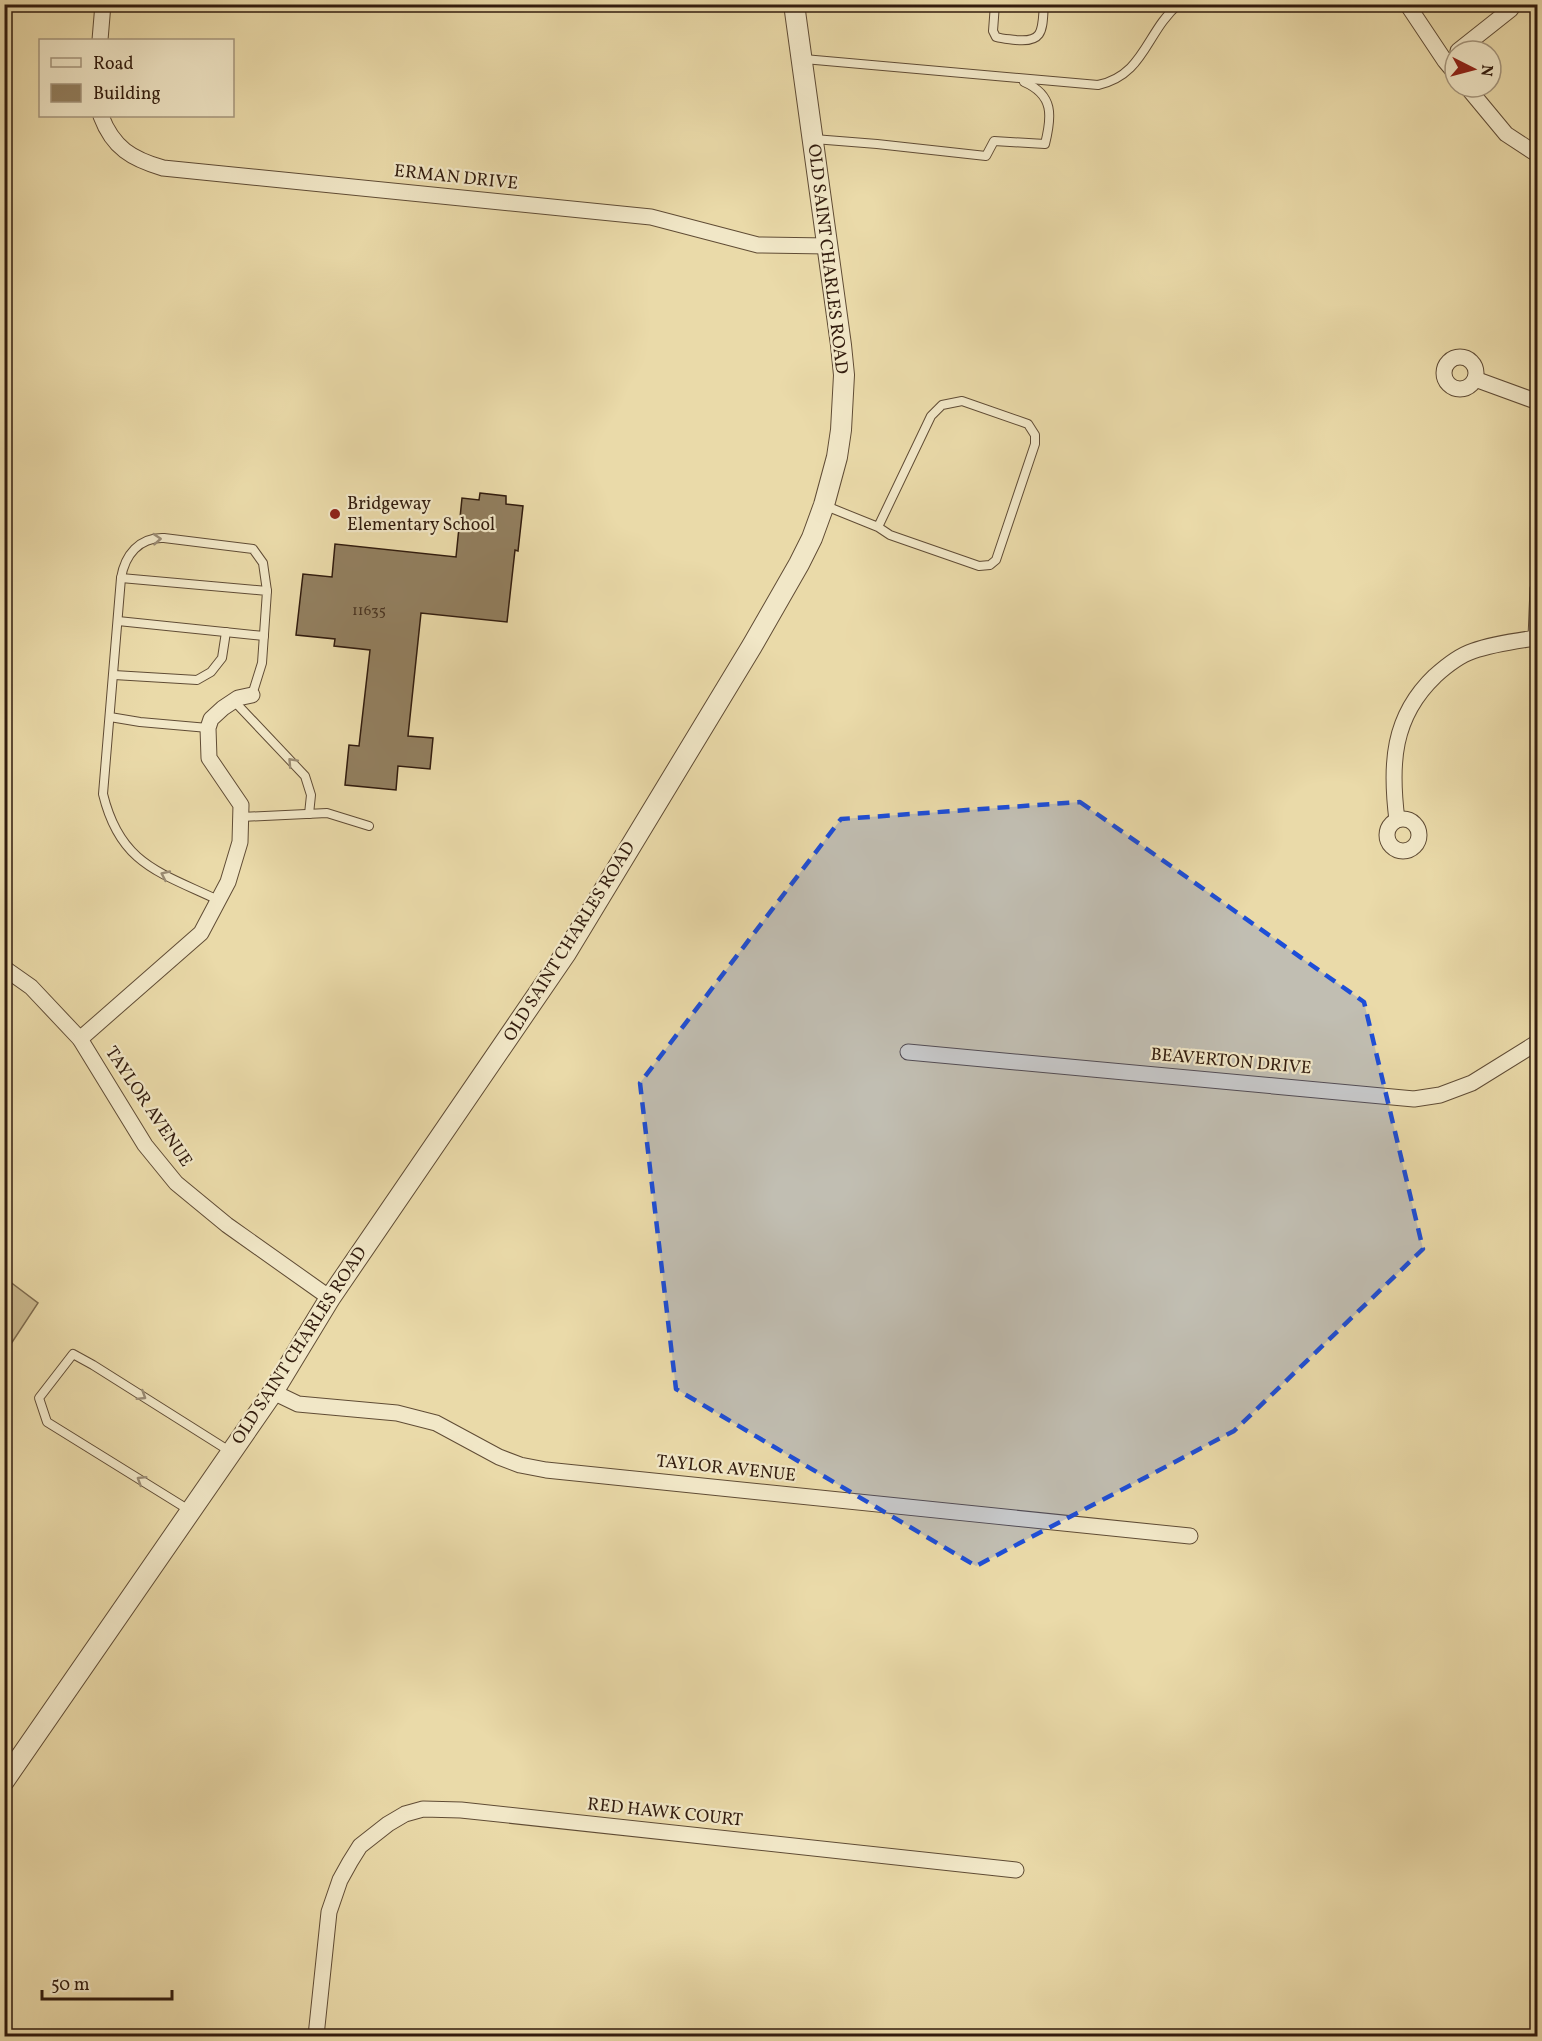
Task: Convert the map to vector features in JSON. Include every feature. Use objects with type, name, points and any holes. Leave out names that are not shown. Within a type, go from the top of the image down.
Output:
[{"type":"street","points":[[100,39],[104,4]]},
{"type":"street","name":"OLD SAINT CHARLES ROAD","points":[[4,1781],[273,1392],[330,1298],[566,953],[799,564],[824,506],[837,458],[844,375],[794,4]]},
{"type":"street","points":[[1407,4],[1443,48]]},
{"type":"street","points":[[1477,39],[1514,4]]},
{"type":"street","points":[[1477,99],[1506,134],[1538,155]]},
{"type":"street","name":"ERMAN DRIVE","points":[[101,117],[106,128],[120,147],[139,161],[163,168],[651,217],[758,244],[828,246]]},
{"type":"street","points":[[1475,378],[1538,402]]},
{"type":"street","points":[[1396,820],[1393,766],[1397,741],[1402,724],[1419,692],[1444,667],[1472,651],[1537,640],[1538,588]]},
{"type":"street","points":[[80,1039],[201,933],[228,882],[240,842],[241,805],[209,758],[208,728],[211,719],[223,708],[238,698],[252,695]]},
{"type":"street","name":"TAYLOR AVENUE","points":[[4,968],[31,987],[80,1039],[145,1145],[176,1184],[227,1225],[330,1298]]},
{"type":"street","name":"BEAVERTON DRIVE","points":[[908,1052],[1414,1099],[1440,1095],[1472,1083],[1538,1042]]},
{"type":"street","name":"TAYLOR AVENUE","points":[[273,1392],[298,1404],[397,1413],[436,1423],[520,1465],[546,1470],[1190,1536]]},
{"type":"street","name":"RED HAWK COURT","points":[[316,2037],[329,1912],[340,1880],[360,1846],[405,1814],[423,1809],[461,1810],[1016,1870]]},
{"type":"lane","points":[[994,4],[993,31],[996,37],[1028,41],[1039,35],[1044,4]]},
{"type":"lane","points":[[802,59],[1098,85],[1122,76],[1139,60],[1160,24],[1179,4]]},
{"type":"lane","points":[[812,139],[986,156],[994,141],[1045,144],[1050,108],[1034,86],[1017,79]]},
{"type":"lane","points":[[824,506],[878,526],[890,535],[980,566],[990,565],[996,561],[1035,444],[1035,435],[1028,424],[962,402],[942,405],[932,416],[878,526]]},
{"type":"lane","points":[[218,900],[156,871],[139,860],[114,830],[103,794],[121,578],[127,560],[143,542],[151,538],[164,538],[253,549],[263,563],[267,591],[262,663],[252,695]]},
{"type":"lane","points":[[121,578],[267,591]]},
{"type":"lane","points":[[118,621],[264,636]]},
{"type":"lane","points":[[114,675],[197,680],[210,672],[222,658],[226,632]]},
{"type":"lane","points":[[234,700],[305,776],[311,795],[309,814]]},
{"type":"lane","points":[[110,717],[208,728]]},
{"type":"lane","points":[[241,817],[327,813],[369,826]]},
{"type":"lane","points":[[190,1511],[47,1422],[39,1398],[73,1354],[231,1452]]},
{"type":"highlighted area","points":[[1080,802],[1364,1002],[1423,1249],[1234,1431],[976,1566],[676,1389],[640,1083],[841,819]]},
{"type":"shaded area","points":[[5,1278],[38,1303],[5,1353]]},
{"type":"building","points":[[480,493],[506,496],[506,504],[523,506],[518,551],[515,550],[507,622],[421,613],[408,736],[433,738],[430,769],[398,766],[396,790],[345,785],[349,745],[359,746],[370,650],[334,646],[335,639],[296,635],[303,574],[332,577],[335,544],[456,557],[462,498],[479,500]]},
{"type":"place","name":"Bridgeway Elementary School","points":[[335,514]]}]
